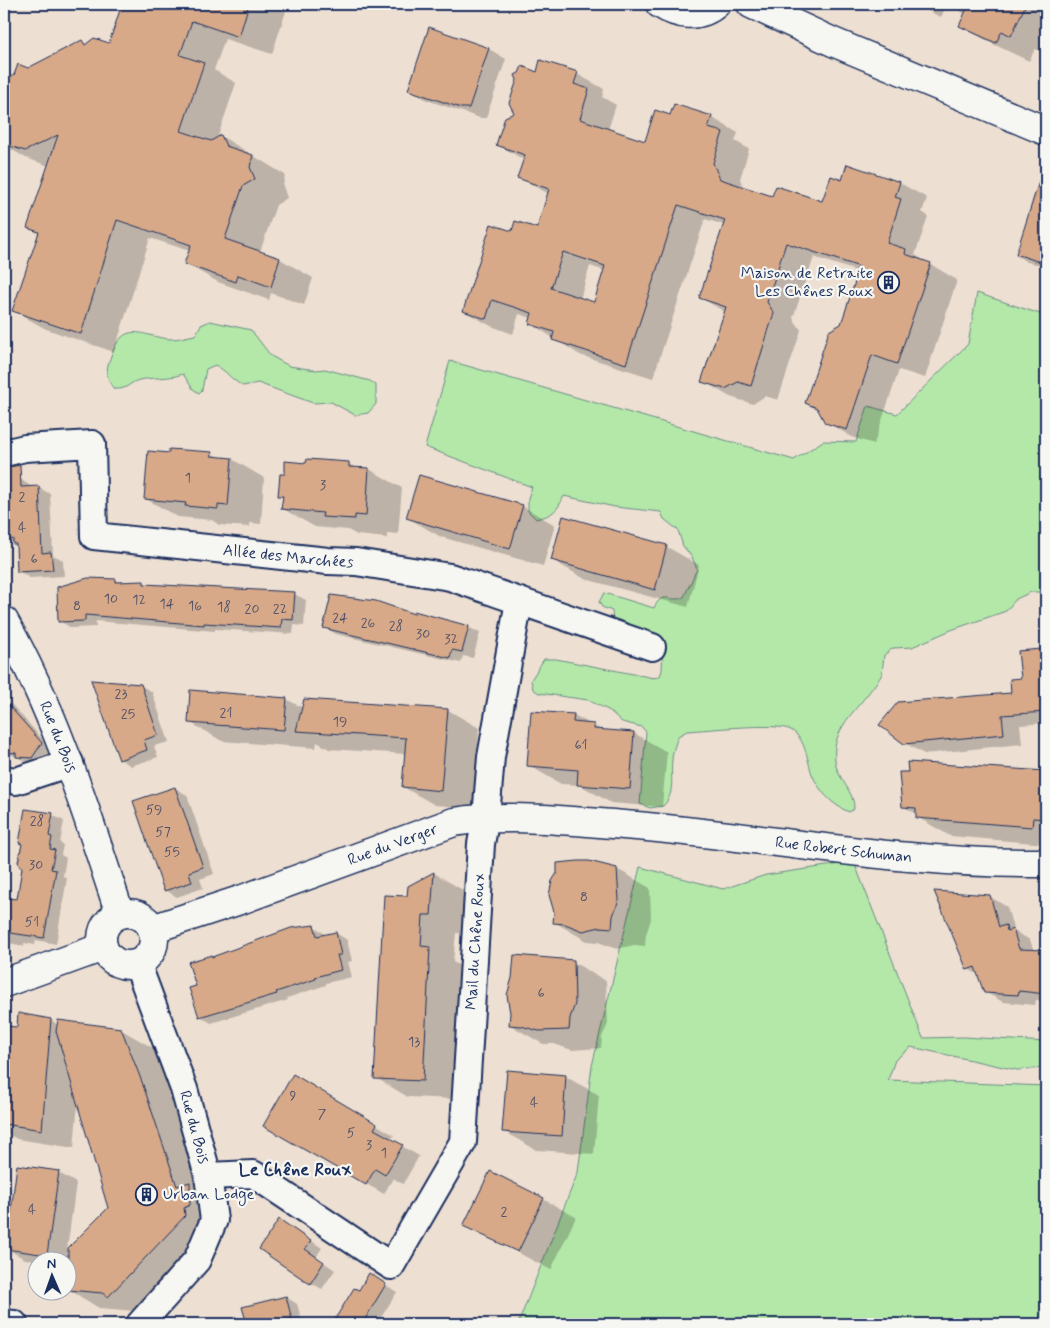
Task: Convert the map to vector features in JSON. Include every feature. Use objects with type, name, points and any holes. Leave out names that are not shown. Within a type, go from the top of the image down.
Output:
[{"type":"street","points":[[660,4],[671,11],[692,14],[703,12],[716,4]]},
{"type":"street","points":[[751,4],[833,42],[1046,131]]},
{"type":"street","name":"Allée des Marchées","points":[[4,453],[25,448],[92,444],[94,536],[328,561],[356,562],[450,577],[652,648]]},
{"type":"street","name":"Mail du Chêne Roux","points":[[391,1266],[463,1142],[481,844],[486,817],[491,757],[520,601]]},
{"type":"street","name":"Rue du Bois","points":[[4,621],[26,659],[70,763],[120,914]]},
{"type":"street","points":[[4,779],[16,781],[70,763]]},
{"type":"street","name":"Rue du Verger","points":[[152,928],[243,899],[454,822],[486,817],[644,826]]},
{"type":"street","name":"Rue Robert Schuman","points":[[644,826],[872,853],[954,860],[1046,863]]},
{"type":"street","points":[[120,914],[137,914],[147,921],[152,928],[154,940],[152,950],[137,963],[124,964],[115,961],[103,947],[102,935],[105,926],[112,918],[120,914]]},
{"type":"street","points":[[4,983],[103,947]]},
{"type":"street","name":"Rue du Bois","points":[[137,963],[184,1089],[208,1176],[253,1174],[391,1266]]},
{"type":"street","points":[[140,1324],[197,1260],[214,1220],[208,1176]]},
{"type":"street","points":[[4,1323],[14,1324]]},
{"type":"green space","points":[[977,293],[1046,316],[1046,592],[1031,592],[1016,599],[1006,611],[951,630],[912,647],[893,648],[884,655],[881,676],[846,720],[837,739],[835,749],[836,767],[854,802],[854,809],[849,812],[827,797],[818,786],[812,774],[803,744],[796,734],[791,730],[772,727],[687,731],[678,736],[673,754],[670,796],[663,806],[650,808],[640,804],[646,732],[642,727],[622,722],[610,711],[588,700],[539,693],[533,689],[531,680],[544,659],[556,659],[654,678],[660,676],[663,645],[613,622],[612,611],[602,607],[599,602],[604,593],[654,608],[661,599],[679,599],[684,597],[697,569],[692,557],[683,546],[678,530],[664,519],[661,512],[615,507],[564,496],[554,512],[536,519],[528,511],[528,498],[532,487],[425,447],[450,361],[794,460],[823,441],[856,442],[868,406],[897,414],[968,344]]},
{"type":"green space","points":[[210,321],[251,330],[271,356],[289,366],[316,370],[325,369],[370,381],[376,385],[376,404],[368,413],[355,415],[331,402],[313,403],[258,383],[243,386],[215,365],[206,369],[202,390],[199,393],[193,389],[183,374],[139,380],[125,387],[114,389],[109,381],[107,369],[116,344],[122,337],[136,332],[162,338],[181,338],[195,335],[201,325]]},
{"type":"green space","points":[[854,862],[923,1038],[964,1037],[1046,1042],[1046,1068],[1017,1070],[911,1047],[895,1060],[888,1080],[1046,1086],[1046,1324],[518,1324],[578,1172],[592,1066],[640,867],[723,889],[766,875]]},
{"type":"building","points":[[122,4],[249,4],[239,37],[192,21],[180,55],[204,63],[181,131],[211,141],[221,135],[226,146],[253,155],[250,167],[255,179],[243,186],[225,239],[280,258],[271,287],[238,275],[236,282],[184,264],[191,245],[117,220],[81,334],[12,311],[39,232],[27,228],[58,135],[25,151],[4,144],[4,80],[14,75],[18,64],[28,68],[82,40],[85,45],[94,38],[109,43]]},
{"type":"building","points":[[969,4],[1026,4],[1011,36],[1002,31],[996,43],[959,26]]},
{"type":"building","points":[[429,27],[489,48],[469,108],[461,108],[408,90]]},
{"type":"building","points":[[540,60],[578,72],[574,84],[589,89],[580,119],[645,141],[655,110],[670,115],[674,104],[712,116],[708,128],[723,132],[713,163],[720,179],[772,196],[776,186],[822,201],[831,176],[842,180],[847,164],[900,182],[895,197],[901,199],[887,243],[906,249],[905,254],[931,263],[897,364],[872,355],[847,430],[825,423],[817,408],[805,403],[829,331],[841,324],[860,267],[786,243],[767,302],[774,313],[751,386],[738,382],[725,389],[701,382],[726,307],[699,298],[725,220],[678,205],[626,364],[552,340],[554,332],[529,324],[532,313],[492,300],[486,319],[463,311],[491,224],[512,231],[515,221],[537,228],[549,189],[517,178],[525,155],[496,145],[505,117],[514,113],[509,103],[517,80],[515,75],[519,73],[522,66],[537,72]],"holes":[[[563,252],[605,266],[594,302],[551,288]]]},
{"type":"building","points":[[1042,172],[1046,173],[1046,264],[1016,254]]},
{"type":"building","points":[[169,449],[212,452],[211,456],[232,458],[228,506],[218,505],[218,509],[185,506],[186,503],[144,499],[148,451],[169,453]]},
{"type":"building","points":[[307,459],[349,462],[349,467],[369,468],[366,516],[355,515],[355,519],[322,517],[323,513],[281,509],[283,496],[278,496],[280,474],[285,474],[285,461],[306,463]]},
{"type":"building","points":[[20,465],[21,487],[39,486],[42,553],[51,552],[53,570],[17,572],[16,544],[13,544],[13,539],[4,540],[4,468]]},
{"type":"building","points":[[419,475],[523,505],[510,549],[406,518]]},
{"type":"building","points":[[563,516],[667,545],[655,590],[551,560]]},
{"type":"building","points":[[88,578],[116,579],[116,582],[144,581],[144,584],[295,592],[293,620],[282,619],[281,628],[204,623],[204,625],[85,615],[85,621],[58,622],[57,587]]},
{"type":"building","points":[[331,595],[376,601],[414,614],[414,611],[469,626],[462,652],[452,650],[450,658],[323,628]]},
{"type":"building","points":[[1042,649],[1044,677],[1046,677],[1046,712],[1002,715],[1004,734],[904,744],[879,725],[898,702],[1011,693],[1010,679],[1021,678],[1018,651]]},
{"type":"building","points":[[91,680],[141,684],[158,735],[144,740],[147,750],[119,760]]},
{"type":"building","points":[[190,690],[287,698],[284,730],[188,723]]},
{"type":"building","points":[[304,699],[448,709],[441,791],[402,787],[406,738],[296,731]]},
{"type":"building","points":[[4,700],[42,743],[32,758],[16,757],[16,753],[4,752]]},
{"type":"building","points":[[531,711],[574,714],[573,722],[594,724],[594,729],[634,732],[630,789],[577,785],[578,770],[527,766]]},
{"type":"building","points":[[907,762],[1046,771],[1046,819],[1033,818],[1032,827],[916,818],[916,808],[902,807],[899,772],[908,772]]},
{"type":"building","points":[[175,787],[203,867],[189,872],[192,882],[164,891],[133,801]]},
{"type":"building","points":[[25,809],[53,813],[49,836],[52,837],[50,849],[55,850],[51,869],[56,870],[44,938],[4,932],[4,902],[6,898],[17,899],[22,868],[18,862],[22,844],[19,843]]},
{"type":"building","points":[[589,861],[617,868],[619,900],[613,916],[612,928],[600,927],[583,931],[565,924],[553,923],[554,912],[549,895],[552,881],[557,873],[557,863]]},
{"type":"building","points":[[434,872],[431,915],[423,915],[421,946],[430,947],[423,1081],[374,1079],[384,895],[407,896],[408,886]]},
{"type":"building","points":[[934,891],[990,895],[999,927],[1006,925],[1007,931],[1013,929],[1019,949],[1046,950],[1046,994],[1019,991],[1018,995],[984,993],[975,967],[967,970]]},
{"type":"building","points":[[314,925],[317,936],[336,932],[341,955],[337,955],[341,970],[315,977],[316,979],[276,992],[277,994],[199,1017],[189,988],[196,986],[188,962],[212,955],[212,957],[291,928]]},
{"type":"building","points":[[514,955],[574,960],[575,1004],[570,1018],[569,1030],[539,1031],[509,1025],[510,1013],[507,995],[512,978]]},
{"type":"building","points":[[18,1013],[51,1019],[42,1130],[4,1124],[4,1026],[17,1027]]},
{"type":"building","name":"Urban Lodge","points":[[58,1020],[121,1028],[142,1082],[177,1186],[190,1182],[190,1205],[184,1208],[185,1216],[108,1297],[102,1293],[78,1291],[78,1250],[68,1250],[108,1208],[56,1031]]},
{"type":"building","points":[[507,1070],[566,1075],[562,1136],[502,1132]]},
{"type":"building","points":[[293,1074],[377,1124],[374,1129],[403,1145],[385,1175],[375,1169],[366,1185],[263,1126]]},
{"type":"building","points":[[17,1165],[59,1171],[48,1250],[28,1250],[28,1252],[6,1249]]},
{"type":"building","points":[[490,1171],[544,1198],[518,1252],[463,1226]]},
{"type":"building","points":[[279,1219],[311,1241],[305,1249],[324,1262],[310,1284],[259,1249]]},
{"type":"building","points":[[369,1273],[386,1284],[362,1324],[332,1324],[354,1288],[359,1290]]},
{"type":"building","points":[[286,1296],[293,1324],[247,1324],[242,1307]]},
{"type":"place","name":"Maison de Retraite Les Chênes Roux","points":[[889,282]]},
{"type":"place","name":"Urban Lodge","points":[[147,1194]]},
{"type":"district","name":"Le Chêne Roux","points":[[295,1170]]}]
